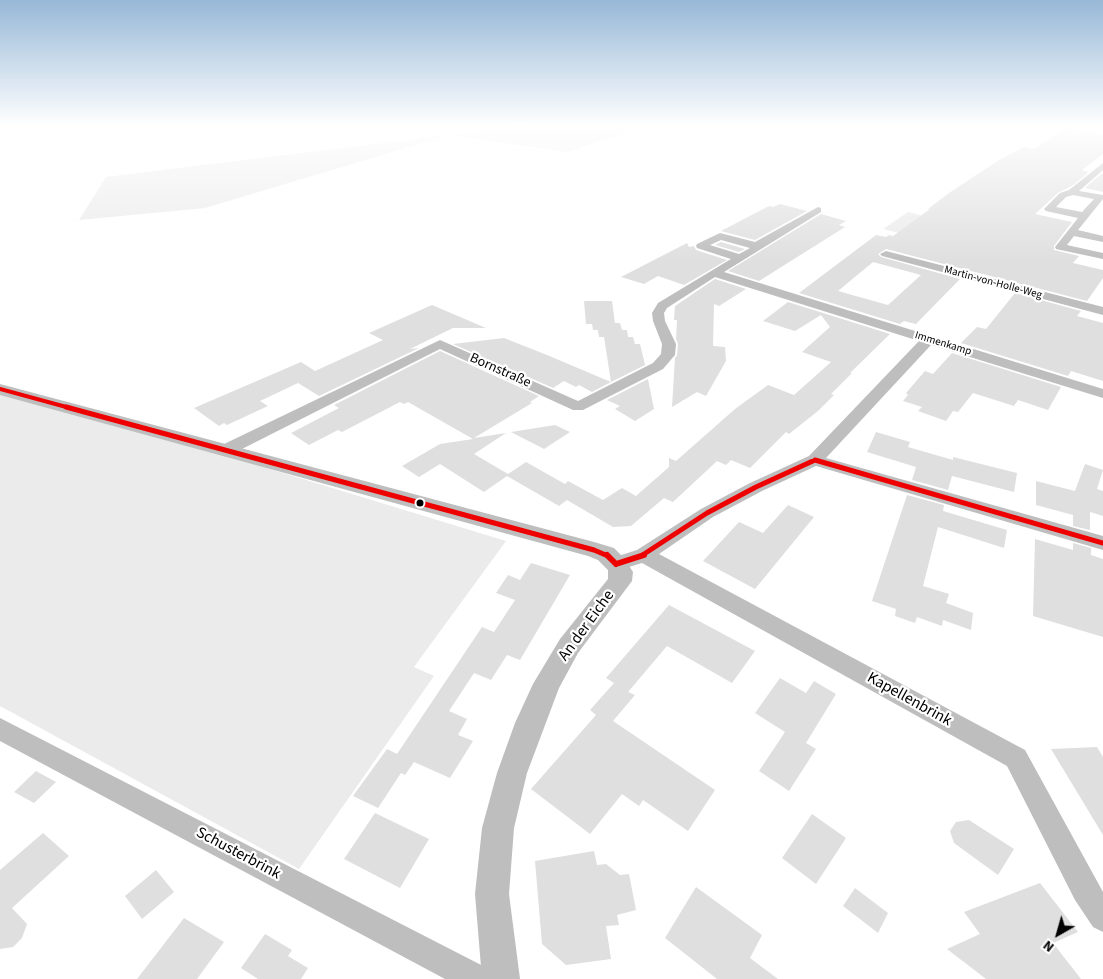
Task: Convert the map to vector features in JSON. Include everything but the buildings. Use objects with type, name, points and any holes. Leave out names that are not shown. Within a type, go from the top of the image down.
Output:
[{"type":"street","points":[[1085,216],[1048,208],[1063,195],[1072,192],[1097,171]]},
{"type":"street","points":[[1072,192],[1101,197]]},
{"type":"street","points":[[1101,197],[1060,247],[1103,256]]},
{"type":"street","name":"Bornstraße","points":[[226,450],[440,344],[578,407],[658,366],[668,355],[668,344],[658,313],[662,306],[756,249],[756,246],[818,210]]},
{"type":"street","points":[[1071,232],[1103,239]]},
{"type":"street","points":[[740,258],[701,246],[720,236],[756,246]]},
{"type":"street","name":"Martin-von-Holle-Weg","points":[[886,254],[1102,310]]},
{"type":"street","name":"Immenkamp","points":[[714,273],[1103,394]]},
{"type":"street","points":[[0,389],[594,550],[606,554],[616,564],[644,555],[707,513],[756,486],[815,460],[928,340]]},
{"type":"street","points":[[815,460],[1103,543]]},
{"type":"street","name":"Kapellenbrink","points":[[644,555],[1016,758],[1085,890],[1103,917]]},
{"type":"street","name":"An der Eiche","points":[[501,979],[492,894],[498,828],[512,773],[547,684],[569,646],[620,580],[621,572],[616,564]]},
{"type":"street","name":"Schusterbrink","points":[[0,729],[476,979]]},
{"type":"shaded area","points":[[158,171],[330,171],[205,208],[79,220],[106,177]]},
{"type":"shaded area","points":[[908,212],[986,231],[968,250],[883,229]]},
{"type":"shaded area","points":[[0,394],[198,447],[506,541],[414,667],[434,676],[299,869],[0,706]]},
{"type":"transit line","points":[[0,389],[594,550],[606,554],[616,564]]},
{"type":"transit line","points":[[815,460],[1103,543]]},
{"type":"transit line","points":[[616,564],[644,555],[707,513],[756,487],[815,460]]}]
